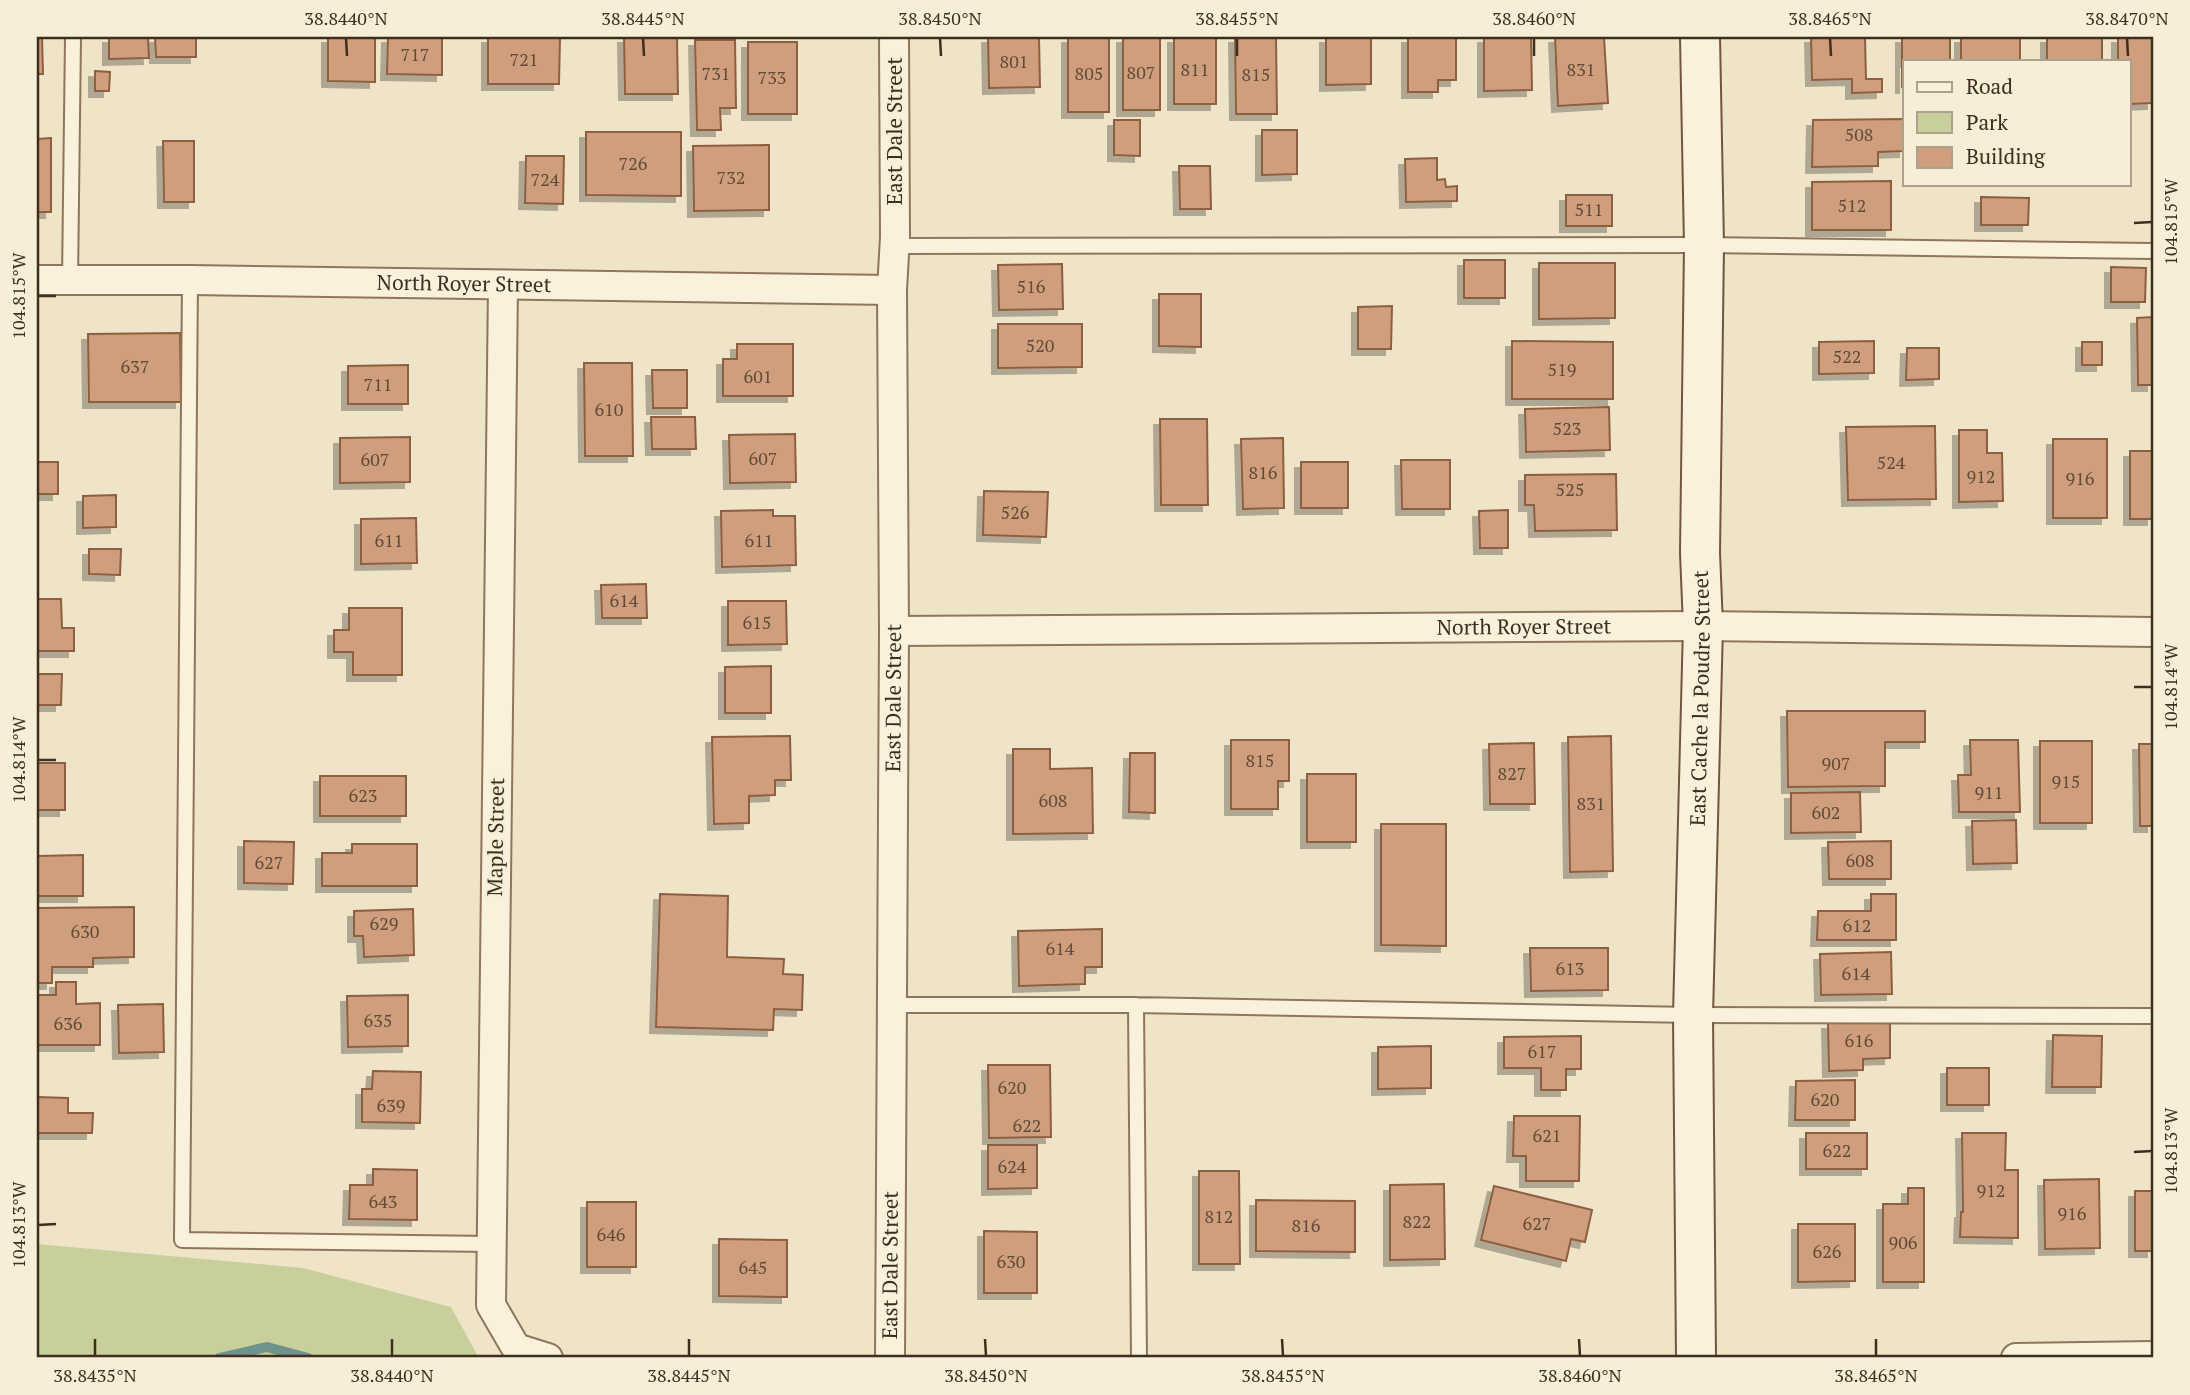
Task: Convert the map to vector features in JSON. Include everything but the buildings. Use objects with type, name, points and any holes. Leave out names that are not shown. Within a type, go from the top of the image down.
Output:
[{"type":"street","name":"East Dale Street","points":[[890,1358],[894,37]]},
{"type":"street","name":"East Cache la Poudre Street","points":[[1696,1358],[1693,1015],[1703,626],[1700,553],[1704,245],[1700,37]]},
{"type":"street","name":"North Royer Street","points":[[37,280],[892,290]]},
{"type":"street","name":"Maple Street","points":[[503,285],[491,1306],[516,1348],[548,1358]]},
{"type":"street","name":"North Royer Street","points":[[894,631],[1703,626],[2153,632]]},
{"type":"street","points":[[2017,1358],[2153,1356]]},
{"type":"lane","points":[[70,280],[73,37]]},
{"type":"lane","points":[[895,246],[1704,245],[2153,251]]},
{"type":"lane","points":[[190,280],[182,1240],[492,1244]]},
{"type":"lane","points":[[892,1004],[1136,1005],[1693,1015],[2153,1016]]},
{"type":"lane","points":[[1136,1005],[1139,1358]]},
{"type":"green space","points":[[37,1244],[303,1268],[451,1307],[479,1358],[37,1358]]},
{"type":"waterway","points":[[219,1358],[267,1347],[308,1358]]}]
